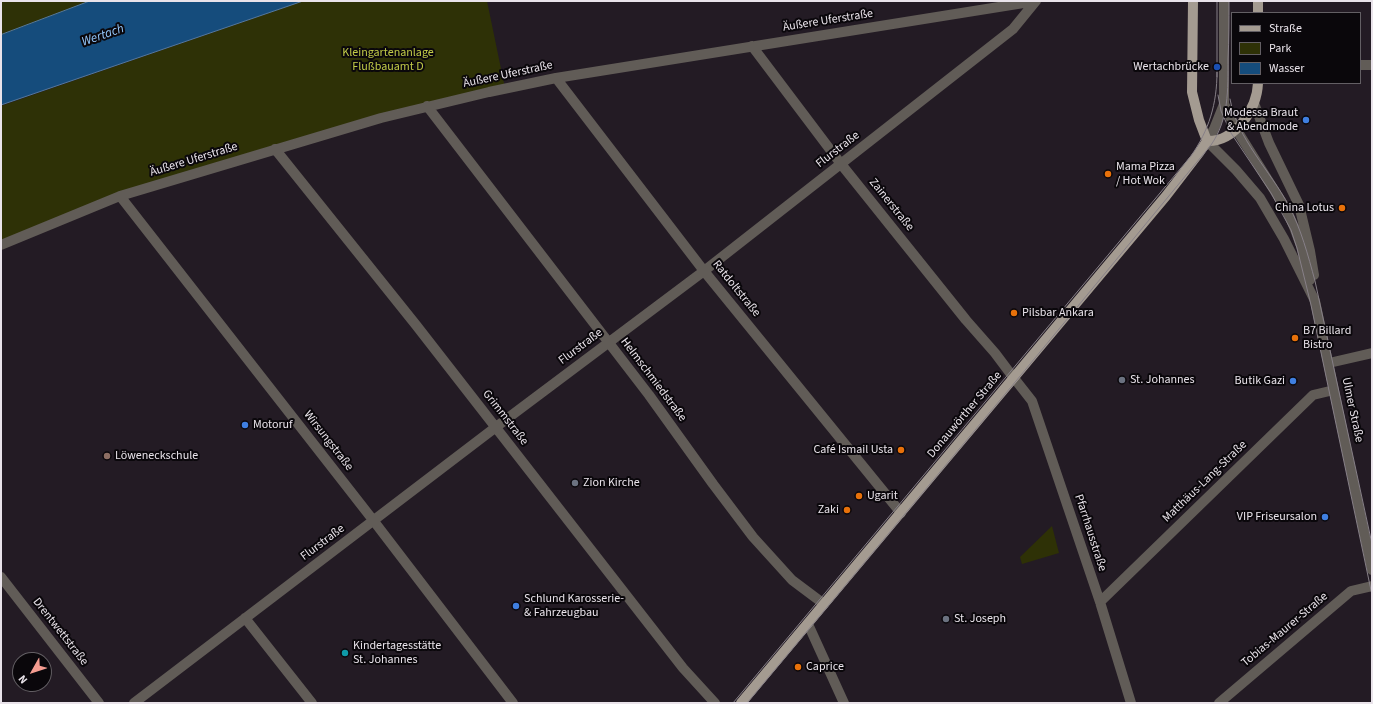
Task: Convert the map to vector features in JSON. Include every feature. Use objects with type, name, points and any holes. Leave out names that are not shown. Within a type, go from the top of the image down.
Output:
[{"type":"main road","points":[[1193,1],[1192,92],[1199,120],[1207,141],[1214,141],[1231,133],[1246,118],[1258,92],[1258,84]]},
{"type":"main road","points":[[1258,1],[1258,12]]},
{"type":"main road","name":"Donauwörther Straße","points":[[741,703],[1166,196],[1207,141]]},
{"type":"street","name":"Äußere Uferstraße","points":[[1,245],[120,196],[274,149],[426,106],[556,78],[1036,1]]},
{"type":"street","name":"Flurstraße","points":[[134,703],[373,520],[704,271],[1012,29],[1036,1]]},
{"type":"street","points":[[1207,141],[1214,129],[1224,104],[1224,1]]},
{"type":"street","name":"Zainerstraße","points":[[752,46],[841,164],[966,320],[995,353],[1013,378]]},
{"type":"street","points":[[1361,66],[1372,65]]},
{"type":"street","name":"Ratdoltstraße","points":[[556,78],[704,271],[901,513]]},
{"type":"street","name":"Ulmer Straße","points":[[1254,103],[1269,143],[1299,205],[1310,251],[1315,281],[1315,301],[1369,540],[1372,570]]},
{"type":"street","points":[[1224,104],[1236,129],[1274,190],[1294,227],[1301,246],[1315,301]]},
{"type":"street","name":"Helmschmiedstraße","points":[[426,106],[649,394],[753,537],[792,580],[824,604]]},
{"type":"street","name":"Ulmer Straße","points":[[1207,141],[1236,170],[1260,198],[1284,239],[1315,301]]},
{"type":"street","name":"Grimmstraße","points":[[274,149],[416,325],[683,668],[715,703]]},
{"type":"street","name":"Wirsungstraße","points":[[120,196],[373,520],[513,703]]},
{"type":"street","points":[[1329,363],[1372,353]]},
{"type":"street","name":"Pfarrhausstraße","points":[[1013,378],[1032,401],[1100,602],[1131,703]]},
{"type":"street","name":"Matthäus-Lang-Straße","points":[[1100,602],[1313,395],[1334,390]]},
{"type":"street","name":"Drentwettstraße","points":[[1,578],[99,703]]},
{"type":"street","name":"Tobias-Maurer-Straße","points":[[1219,703],[1351,591],[1372,586]]},
{"type":"street","points":[[245,618],[312,703]]},
{"type":"street","points":[[808,624],[844,703]]},
{"type":"green space","points":[[1,1],[91,1],[1,39]]},
{"type":"green space","name":"Kleingartenanlage Flußbauamt D","points":[[303,1],[487,1],[505,88],[120,196],[1,245],[1,106]]},
{"type":"green space","points":[[1052,526],[1059,553],[1022,564],[1020,557]]},
{"type":"water","name":"Wertach","points":[[90,1],[303,1],[1,105],[1,35]]},
{"type":"tram line","points":[[1217,1],[1217,77]]},
{"type":"tram line","points":[[747,703],[1211,145],[1221,125],[1226,104],[1228,82],[1229,1]]},
{"type":"tram line","points":[[733,703],[1191,156],[1203,136],[1211,116],[1214,106],[1217,72]]},
{"type":"tram line","points":[[1218,95],[1221,111],[1231,133],[1271,193],[1291,230],[1297,248],[1311,305],[1372,595]]},
{"type":"tram line","points":[[1230,99],[1240,128],[1289,206],[1304,242],[1315,281],[1372,544]]},
{"type":"place","name":"Wertachbrücke","points":[[1217,67]]},
{"type":"place","name":"Modessa Braut & Abendmode","points":[[1306,120]]},
{"type":"place","name":"Mama Pizza / Hot Wok","points":[[1108,174]]},
{"type":"place","name":"China Lotus","points":[[1342,208]]},
{"type":"place","name":"Pilsbar Ankara","points":[[1014,313]]},
{"type":"place","name":"B7 Billard Bistro","points":[[1295,338]]},
{"type":"place","name":"St. Johannes","points":[[1122,380]]},
{"type":"place","name":"Butik Gazi","points":[[1293,381]]},
{"type":"place","name":"Motoruf","points":[[245,425]]},
{"type":"place","name":"Café Ismail Usta","points":[[901,450]]},
{"type":"place","name":"Löweneckschule","points":[[107,456]]},
{"type":"place","name":"Zion Kirche","points":[[575,483]]},
{"type":"place","name":"Ugarit","points":[[859,496]]},
{"type":"place","name":"Zaki","points":[[847,510]]},
{"type":"place","name":"VIP Friseursalon","points":[[1325,517]]},
{"type":"place","name":"Schlund Karosserie- & Fahrzeugbau","points":[[516,606]]},
{"type":"place","name":"St. Joseph","points":[[946,619]]},
{"type":"place","name":"Kindertagesstätte St. Johannes","points":[[345,653]]},
{"type":"place","name":"Caprice","points":[[798,667]]}]
